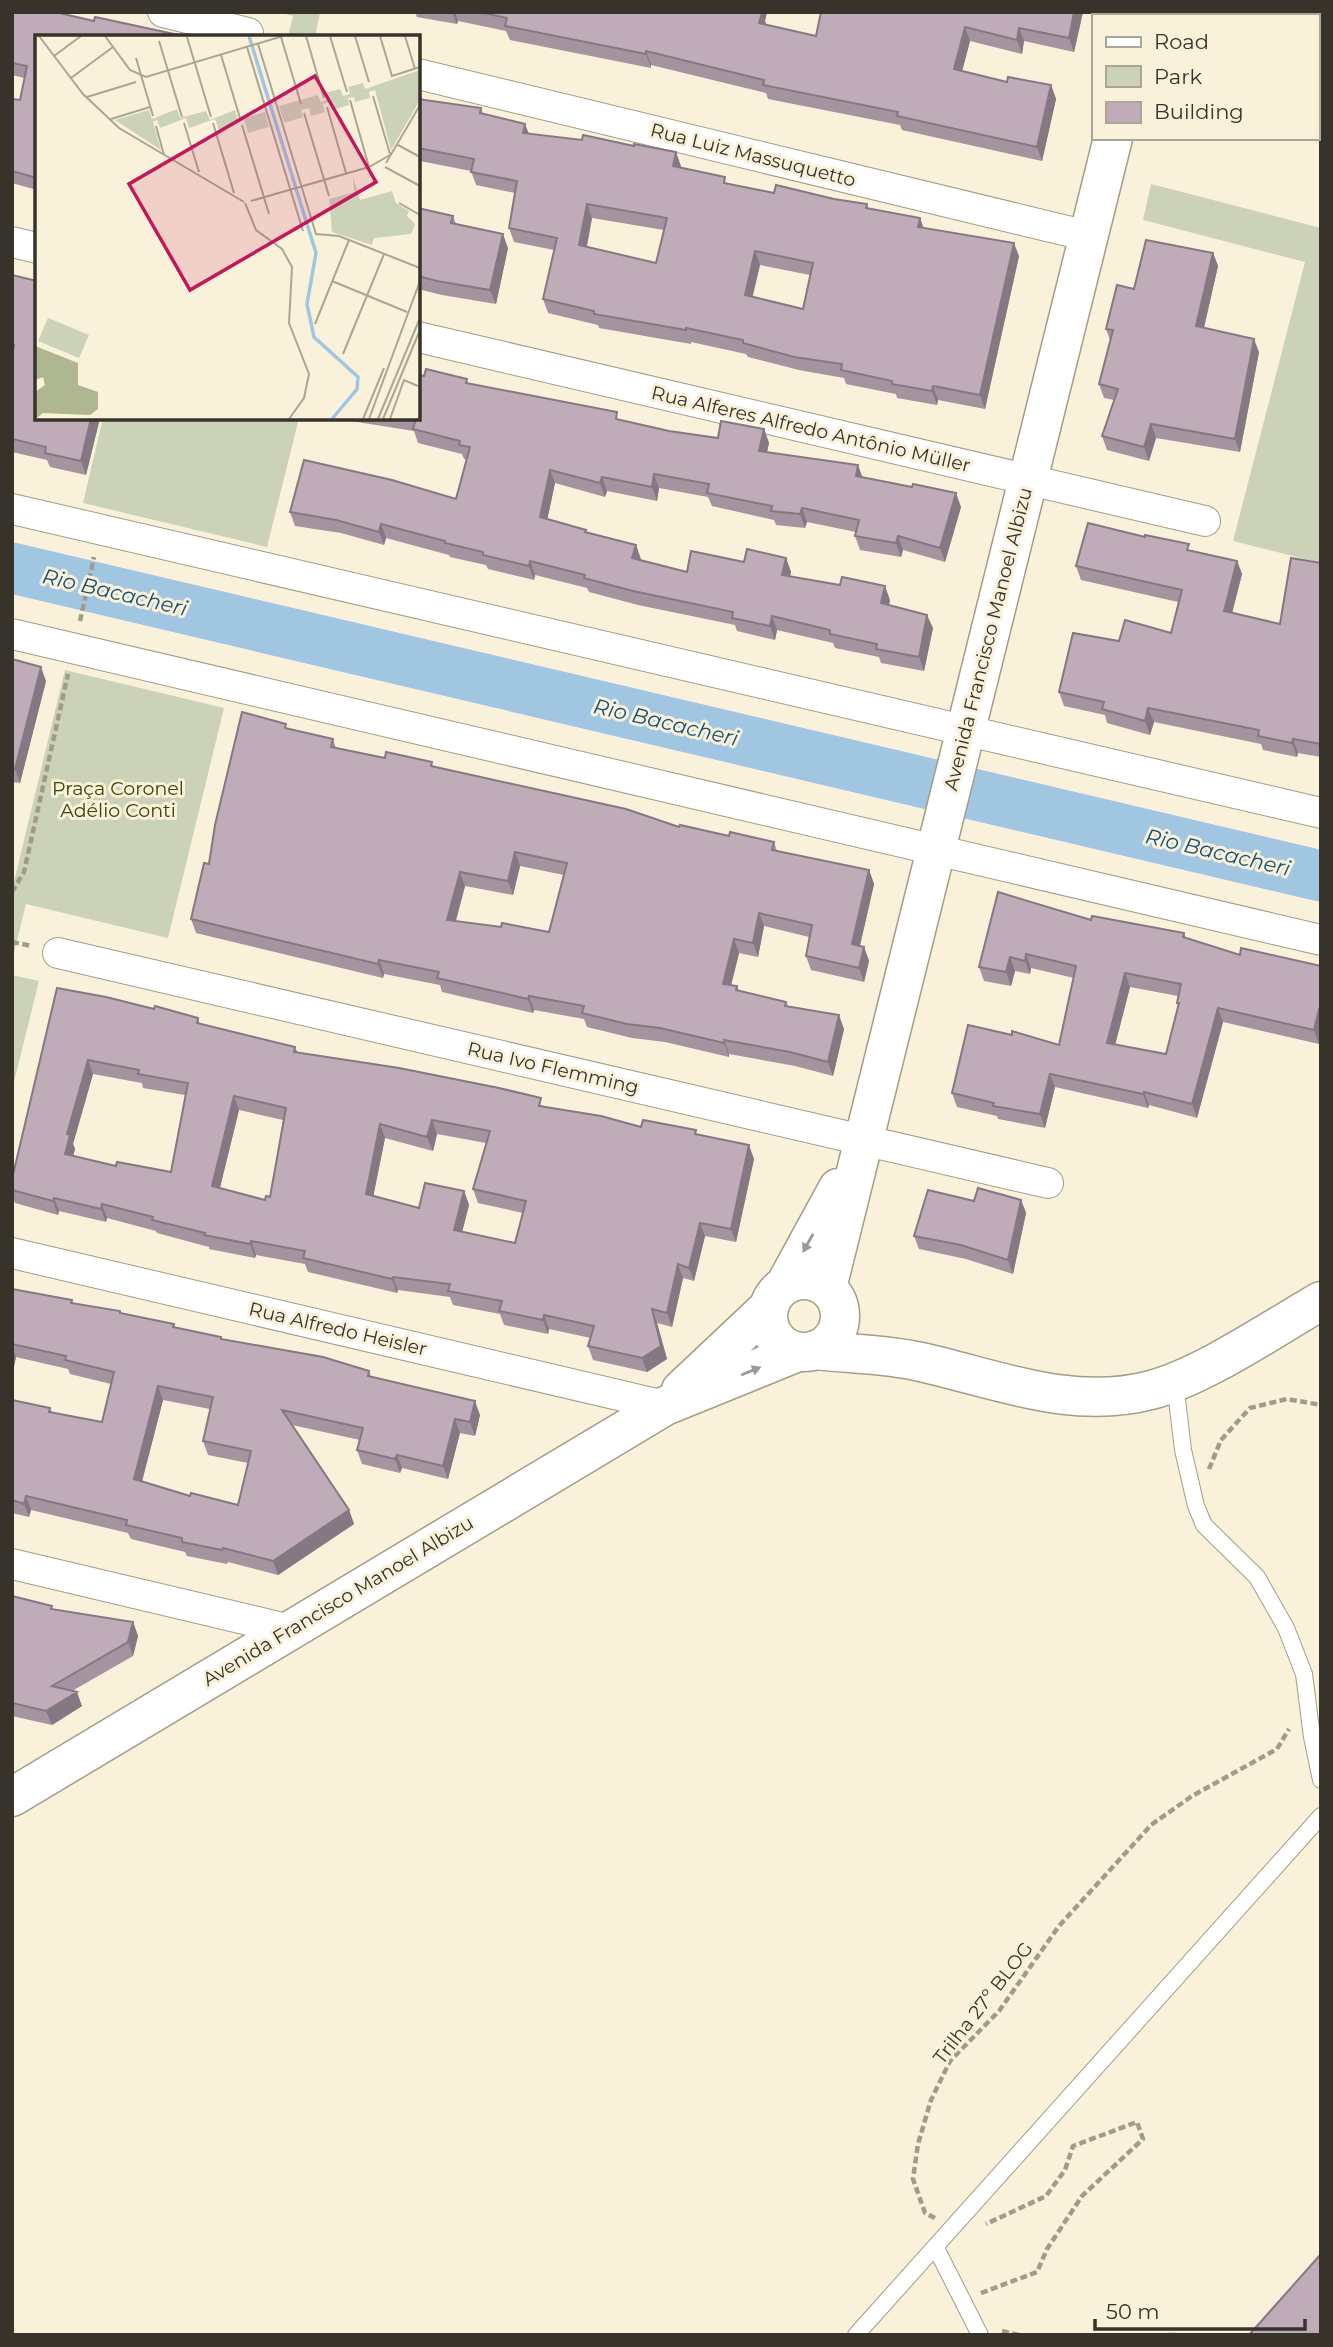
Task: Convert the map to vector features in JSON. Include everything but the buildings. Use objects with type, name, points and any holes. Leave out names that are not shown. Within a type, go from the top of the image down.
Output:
[{"type":"street","points":[[163,12],[248,33]]},
{"type":"street","name":"Rua Luiz Massuquetto","points":[[420,74],[1088,236]]},
{"type":"street","name":"Avenida Francisco Manoel Albizu","points":[[832,1297],[864,1140],[1112,140]]},
{"type":"street","points":[[12,242],[35,248]]},
{"type":"street","name":"Rua Alferes Alfredo Antônio Müller","points":[[420,337],[1205,521]]},
{"type":"street","points":[[12,509],[963,738],[1321,813]]},
{"type":"street","points":[[12,634],[76,637],[939,837],[1321,940]]},
{"type":"street","name":"Rua Ivo Flemming","points":[[58,953],[1048,1183]]},
{"type":"street","name":"Avenida Francisco Manoel Albizu","points":[[664,1406],[777,1297],[864,1140]]},
{"type":"street","name":"Rua Alfredo Heisler","points":[[12,1253],[664,1406]]},
{"type":"street","points":[[918,1361],[807,1280],[777,1297],[768,1320],[777,1341],[787,1348],[918,1361],[1024,1388],[1074,1396],[1101,1397],[1152,1390],[1175,1381],[1321,1301]]},
{"type":"street","points":[[806,1351],[832,1338],[840,1318],[832,1297]]},
{"type":"street","name":"Avenida Francisco Manoel Albizu","points":[[12,1797],[664,1406],[806,1351]]},
{"type":"street","points":[[12,1564],[291,1630]]},
{"type":"lane","points":[[1175,1381],[1183,1450],[1196,1506],[1204,1525],[1257,1577],[1286,1628],[1304,1674],[1321,1780]]},
{"type":"lane","points":[[856,2335],[1321,1816]]},
{"type":"lane","points":[[936,2248],[980,2335]]},
{"type":"path","points":[[12,892],[24,872],[97,546]]},
{"type":"path","points":[[1196,1506],[1221,1440],[1250,1408],[1287,1399],[1321,1405]]},
{"type":"path","name":"Trilha 27º BLOG","points":[[954,2228],[925,2213],[913,2179],[918,2144],[931,2100],[950,2062],[999,2011],[1059,1926],[1151,1825],[1192,1796],[1277,1749],[1290,1727]]},
{"type":"path","points":[[954,2228],[990,2224],[1045,2196],[1065,2170],[1073,2146],[1137,2122],[1143,2139],[1082,2196],[1047,2249],[1037,2272],[982,2292],[973,2317],[1002,2332],[1019,2335]]},
{"type":"path","points":[[1168,2335],[1177,2335]]},
{"type":"green space","points":[[277,12],[320,12],[315,35],[288,35],[293,16]]},
{"type":"green space","points":[[1151,184],[1321,228],[1321,563],[1233,541],[1305,262],[1143,220]]},
{"type":"green space","points":[[103,420],[299,420],[267,547],[83,503]]},
{"type":"green space","name":"Praça Coronel Adélio Conti","points":[[65,670],[224,708],[168,938],[26,904],[12,961],[12,890]]},
{"type":"green space","points":[[12,975],[39,981],[12,1090]]},
{"type":"waterway","name":"Rio Bacacheri","points":[[12,568],[1321,876]]}]
